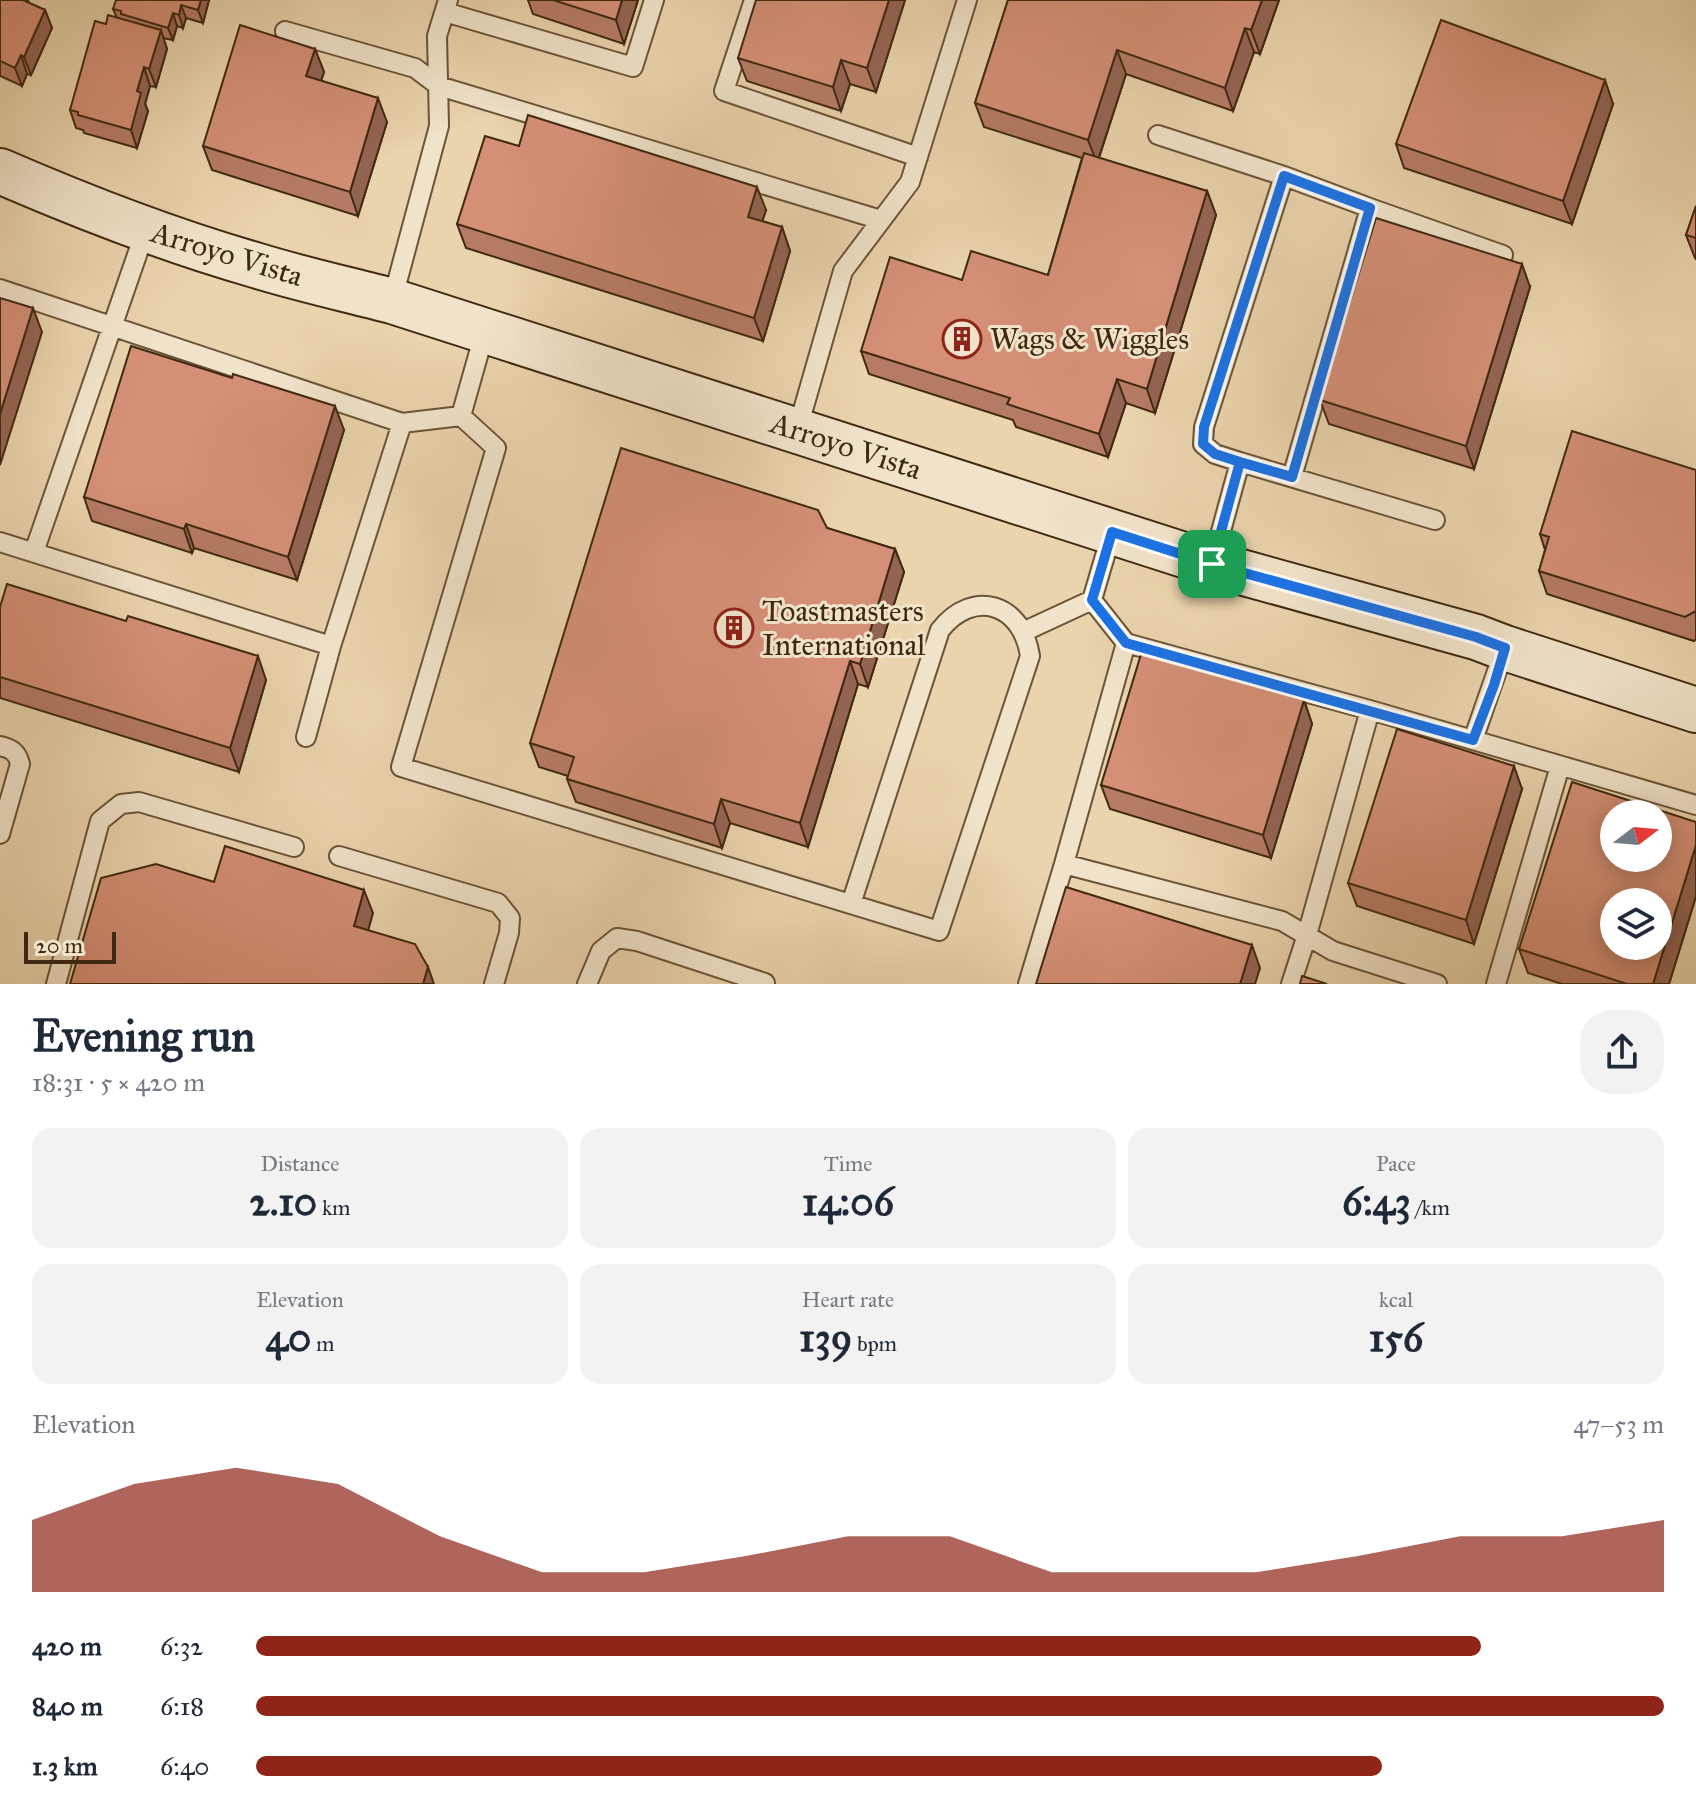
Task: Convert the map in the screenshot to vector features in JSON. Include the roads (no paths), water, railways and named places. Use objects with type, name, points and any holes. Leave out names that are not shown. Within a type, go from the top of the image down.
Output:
[{"type":"main road","name":"Arroyo Vista","points":[[0,171],[146,229],[253,265],[392,301],[1212,564],[1462,633],[1696,710]]},
{"type":"lane","points":[[392,301],[439,126],[437,36],[446,6],[633,67],[654,0]]},
{"type":"lane","points":[[754,0],[724,91],[918,157]]},
{"type":"lane","points":[[797,431],[843,271],[910,182],[967,0]]},
{"type":"lane","points":[[285,31],[415,68],[439,86],[881,220]]},
{"type":"lane","points":[[1158,135],[1284,176],[1503,255]]},
{"type":"lane","points":[[1284,176],[1204,427],[1203,444],[1215,454],[1435,520]]},
{"type":"lane","points":[[1292,477],[1370,208]]},
{"type":"lane","points":[[34,552],[146,229]]},
{"type":"lane","points":[[0,289],[402,423],[461,416],[496,448],[401,767],[939,931],[1030,656],[1028,640],[1009,614],[994,607],[978,606],[949,618],[940,630],[851,904]]},
{"type":"lane","points":[[461,416],[485,331]]},
{"type":"lane","points":[[306,737],[331,646],[402,423]]},
{"type":"lane","points":[[1212,564],[1240,462]]},
{"type":"lane","points":[[1023,632],[1092,600],[1112,532]]},
{"type":"lane","points":[[0,542],[331,646]]},
{"type":"lane","points":[[1092,600],[1126,643],[1696,805]]},
{"type":"lane","points":[[1028,984],[1126,643]]},
{"type":"lane","points":[[1473,740],[1505,648]]},
{"type":"lane","points":[[1291,984],[1370,710]]},
{"type":"lane","points":[[0,746],[12,749],[20,764],[0,834]]},
{"type":"lane","points":[[1496,984],[1560,766]]},
{"type":"lane","points":[[56,984],[100,821],[121,804],[139,802],[294,847]]},
{"type":"lane","points":[[339,856],[498,903],[510,918],[509,933],[494,984]]},
{"type":"lane","points":[[1064,864],[1282,921],[1333,951],[1437,984]]},
{"type":"lane","points":[[587,984],[601,951],[617,938],[637,941],[765,983]]},
{"type":"place","name":"Wags & Wiggles","points":[[962,339]]},
{"type":"place","name":"Toastmasters International","points":[[734,628]]}]
